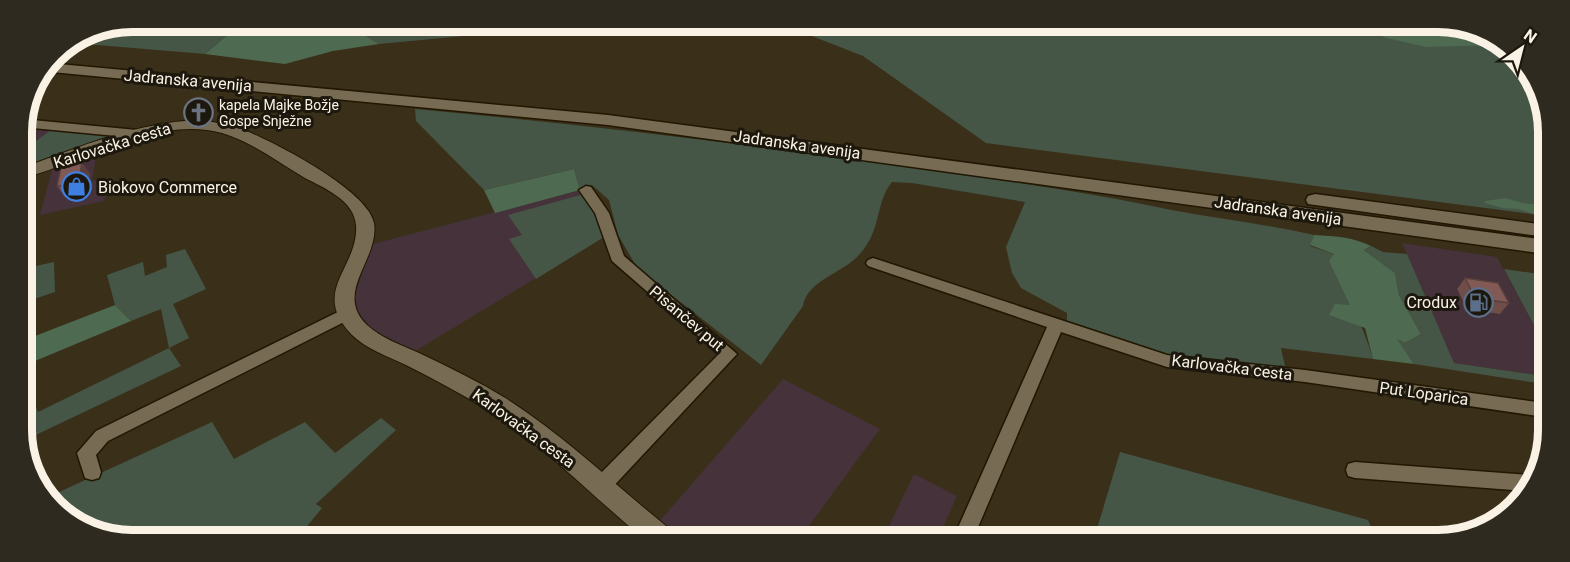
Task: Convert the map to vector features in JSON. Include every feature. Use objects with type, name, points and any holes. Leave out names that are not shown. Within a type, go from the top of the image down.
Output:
[{"type":"main road","name":"Jadranska avenija","points":[[63,58],[621,108],[1538,230]]},
{"type":"main road","name":"Jadranska avenija","points":[[55,68],[619,121],[1538,246]]},
{"type":"street","points":[[32,124],[137,134]]},
{"type":"street","name":"Karlovačka cesta","points":[[32,169],[137,134],[188,124],[207,124],[249,138],[352,200],[365,225],[344,296],[348,313],[359,329],[377,341],[460,382],[502,408],[653,530]]},
{"type":"street","name":"Pisančev put","points":[[586,190],[602,213],[617,258],[729,354],[601,486]]},
{"type":"street","name":"Karlovačka cesta","points":[[873,263],[1167,361],[1305,376]]},
{"type":"street","points":[[92,472],[86,453],[102,436],[348,313]]},
{"type":"street","points":[[967,530],[1056,324]]},
{"type":"street","name":"Put Loparica","points":[[1305,376],[1538,409]]},
{"type":"street","points":[[1355,470],[1524,482]]},
{"type":"shaded area","points":[[32,128],[51,130],[35,166],[32,167]]},
{"type":"shaded area","points":[[96,156],[92,181],[114,177],[104,201],[40,215],[52,170]]},
{"type":"shaded area","points":[[580,190],[604,237],[412,353],[375,335],[352,308],[350,299],[365,246]]},
{"type":"shaded area","points":[[1402,243],[1497,257],[1538,333],[1538,375],[1454,363]]},
{"type":"shaded area","points":[[783,379],[880,429],[806,530],[664,530],[657,524]]},
{"type":"shaded area","points":[[914,474],[957,496],[942,530],[887,530]]},
{"type":"green space","points":[[118,32],[231,32],[205,54],[84,44]]},
{"type":"green space","points":[[231,32],[359,32],[379,44],[333,51],[285,64],[205,54]]},
{"type":"green space","points":[[359,32],[482,32],[485,34],[379,44]]},
{"type":"green space","points":[[802,32],[1452,32],[1471,37],[1492,47],[1492,78],[1523,78],[1531,93],[1538,118],[1538,215],[986,143],[863,56]]},
{"type":"green space","points":[[1394,32],[1452,32],[1489,45],[1426,47],[1382,37]]},
{"type":"green space","points":[[415,109],[762,147],[1087,194],[1314,235],[1310,246],[1334,254],[1330,261],[1359,321],[1373,359],[1281,348],[1286,371],[1188,360],[1067,324],[1067,313],[1021,288],[1012,273],[1006,247],[1025,202],[912,183],[892,182],[886,190],[875,228],[865,247],[850,263],[825,278],[811,290],[803,306],[761,365],[638,269],[618,235],[609,200],[592,185],[580,190],[574,169],[484,190],[416,121]]},
{"type":"green space","points":[[51,130],[114,136],[32,164],[32,144]]},
{"type":"green space","points":[[574,169],[580,190],[495,213],[484,190]]},
{"type":"green space","points":[[584,194],[595,208],[604,237],[536,279],[509,239],[522,235],[508,215]]},
{"type":"green space","points":[[1506,198],[1522,203],[1538,204],[1538,216],[1519,209],[1485,203],[1485,201]]},
{"type":"green space","points":[[1314,235],[1350,239],[1371,246],[1364,250],[1395,273],[1399,295],[1421,334],[1405,343],[1397,339],[1414,364],[1373,359],[1365,328],[1329,315],[1335,304],[1350,305],[1329,261],[1334,254],[1310,245]]},
{"type":"green space","points":[[1371,246],[1383,252],[1407,254],[1454,363],[1538,375],[1538,383],[1414,364],[1396,338],[1405,343],[1421,334],[1399,295],[1395,273],[1364,250]]},
{"type":"green space","points":[[185,249],[206,289],[173,304],[189,338],[169,348],[161,309],[131,321],[115,305],[107,275],[143,262],[145,276],[167,267],[166,255]]},
{"type":"green space","points":[[54,262],[55,292],[32,300],[32,267]]},
{"type":"green space","points":[[1504,269],[1538,274],[1538,333]]},
{"type":"green space","points":[[115,305],[131,321],[32,362],[32,337]]},
{"type":"green space","points":[[169,348],[181,366],[32,437],[32,397],[38,412]]},
{"type":"green space","points":[[381,418],[396,430],[316,504],[322,508],[304,530],[118,530],[99,525],[76,514],[54,494],[212,422],[234,459],[305,422],[335,453]]},
{"type":"green space","points":[[1120,452],[1368,520],[1372,530],[1097,530]]},
{"type":"building","points":[[82,163],[78,184],[57,186],[61,167]]},
{"type":"building","points":[[1465,278],[1498,283],[1509,303],[1475,298]]},
{"type":"place","name":"kapela Majke Božje Gospe Snježne","points":[[198,113]]},
{"type":"place","name":"Biokovo Commerce","points":[[77,187]]},
{"type":"place","name":"Crodux","points":[[1478,302]]}]
